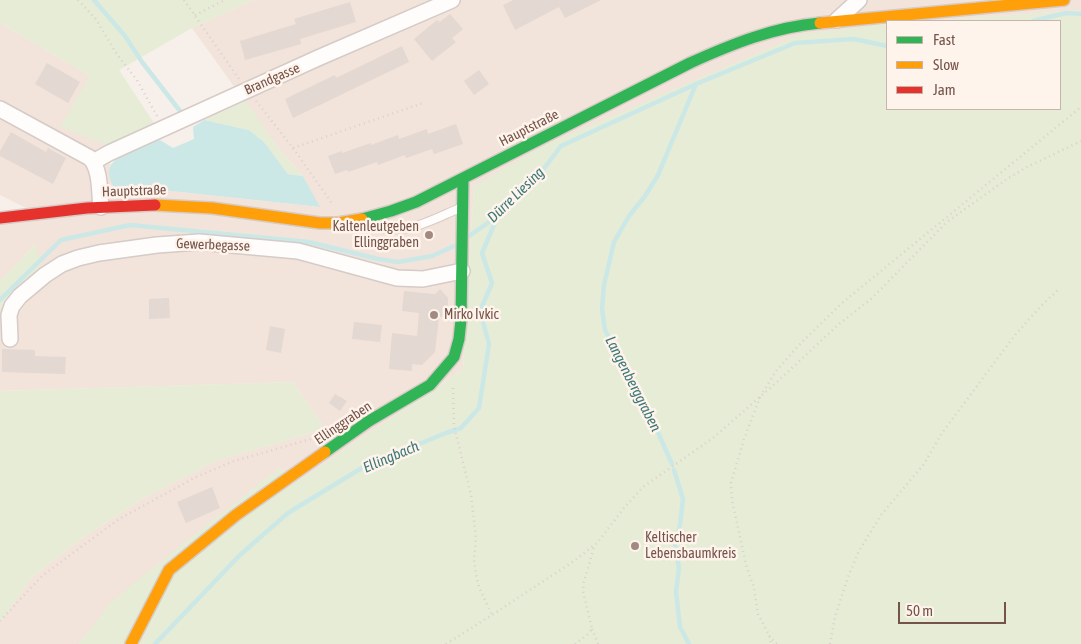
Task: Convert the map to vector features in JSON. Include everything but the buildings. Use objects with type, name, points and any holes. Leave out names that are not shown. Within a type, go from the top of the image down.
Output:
[{"type":"main road","name":"Hauptstraße","points":[[0,218],[136,205],[175,205],[217,209],[309,222],[346,222],[378,216],[416,202],[682,67],[728,46],[764,33],[796,24],[1064,0]]},
{"type":"main road","name":"Ellinggraben","points":[[132,644],[169,570],[236,515],[369,421],[430,385],[447,367],[454,357],[459,339],[462,270],[462,179]]},
{"type":"street","name":"Brandgasse","points":[[93,162],[247,90],[452,0]]},
{"type":"street","points":[[837,20],[859,0]]},
{"type":"street","points":[[0,110],[84,154],[93,162],[98,173],[101,207]]},
{"type":"street","name":"Gewerbegasse","points":[[10,339],[9,315],[12,306],[20,296],[44,275],[62,264],[99,253],[166,244],[199,242],[298,250],[397,278],[423,279],[462,270]]},
{"type":"lane","points":[[358,220],[381,229],[399,230],[427,222],[462,207]]},
{"type":"path","points":[[78,0],[95,18],[118,56],[138,80],[164,128]]},
{"type":"path","points":[[184,0],[247,90],[346,222]]},
{"type":"path","points":[[195,16],[225,0]]},
{"type":"path","points":[[292,148],[423,103]]},
{"type":"path","points":[[777,644],[769,635],[758,614],[754,588],[746,565],[732,500],[731,482],[744,439],[761,395],[776,371],[799,345],[842,303],[1081,107]]},
{"type":"path","points":[[446,644],[596,544],[643,487],[712,438],[777,382],[839,324],[871,299],[948,222],[1025,168],[1081,141]]},
{"type":"path","points":[[944,219],[948,222]]},
{"type":"path","points":[[830,644],[835,617],[848,577],[860,551],[881,515],[924,464],[942,433],[1015,335],[1060,288]]},
{"type":"path","points":[[447,367],[452,373],[456,438],[471,495],[476,539],[474,559],[476,575],[479,588],[492,615]]},
{"type":"path","points":[[0,621],[42,576],[119,519],[142,505],[196,477],[234,461],[318,436]]},
{"type":"path","points":[[596,544],[583,591],[592,629],[598,644]]},
{"type":"path","points":[[575,644],[588,635],[592,629]]},
{"type":"path","points":[[769,635],[771,644]]},
{"type":"shaded area","points":[[254,0],[1081,0],[1081,10],[943,20],[886,20],[474,186],[463,369],[303,478],[279,468],[112,602],[79,644],[0,644],[0,623],[31,578],[81,539],[142,499],[215,461],[325,429],[293,382],[0,391],[0,309],[36,244],[0,281],[0,213],[30,210],[0,195],[0,23],[90,76],[113,147],[109,170],[115,189],[152,189],[319,207],[303,176],[281,152],[192,28]]},
{"type":"green space","points":[[0,0],[254,0],[192,28],[119,70],[156,126],[113,147],[60,127],[90,76],[0,23]]},
{"type":"green space","points":[[1081,10],[1081,644],[79,644],[111,602],[279,468],[303,478],[463,369],[474,186],[545,145],[801,34],[886,24],[886,110],[1061,110],[1061,20],[943,20]]},
{"type":"green space","points":[[246,101],[281,152],[303,176],[288,174],[264,142],[249,130],[204,120]]},
{"type":"green space","points":[[36,244],[40,270],[0,309],[0,281]]},
{"type":"green space","points":[[293,382],[325,429],[215,461],[142,499],[81,539],[31,578],[0,623],[0,391]]},
{"type":"water","points":[[204,120],[249,130],[264,142],[288,174],[303,176],[320,207],[152,189],[115,189],[110,180],[109,170],[111,165],[122,155],[160,140],[173,148],[194,139],[193,127]]},
{"type":"waterway","points":[[94,0],[125,36],[142,62],[180,111]]},
{"type":"waterway","name":"Dürre Liesing","points":[[1037,20],[1066,13],[1081,14]]},
{"type":"waterway","name":"Dürre Liesing","points":[[469,236],[498,216],[515,192],[539,175],[561,146],[696,84],[795,43],[854,39],[886,46]]},
{"type":"waterway","name":"Langenberggraben","points":[[672,464],[648,410],[605,330],[602,308],[604,285],[614,242],[629,216],[645,196],[658,175],[696,84]]},
{"type":"waterway","name":"Ellingbach","points":[[155,644],[240,555],[288,513],[365,466],[461,428],[479,408],[489,344],[480,311],[492,283],[482,253],[497,218]]},
{"type":"waterway","name":"Dürre Liesing","points":[[0,300],[61,240],[130,225],[309,242],[398,262],[432,256],[454,246]]},
{"type":"waterway","name":"Langenberggraben","points":[[674,470],[683,499],[675,545],[679,568],[676,592],[680,627],[689,644]]},
{"type":"traffic: fast","points":[[362,219],[416,202],[706,56],[770,32],[820,23]]},
{"type":"traffic: fast","points":[[325,452],[369,421],[430,385],[454,357],[459,339],[461,320],[463,179]]},
{"type":"traffic: slow","points":[[820,23],[1064,0]]},
{"type":"traffic: slow","points":[[155,205],[212,208],[320,223],[338,223],[362,219]]},
{"type":"traffic: slow","points":[[131,644],[169,570],[236,515],[325,452]]},
{"type":"traffic: jam","points":[[0,218],[87,208],[155,205]]},
{"type":"place","name":"Kaltenleutgeben Ellinggraben","points":[[429,235]]},
{"type":"place","name":"Mirko Ivkic","points":[[434,315]]},
{"type":"place","name":"Keltischer Lebensbaumkreis","points":[[635,546]]}]
